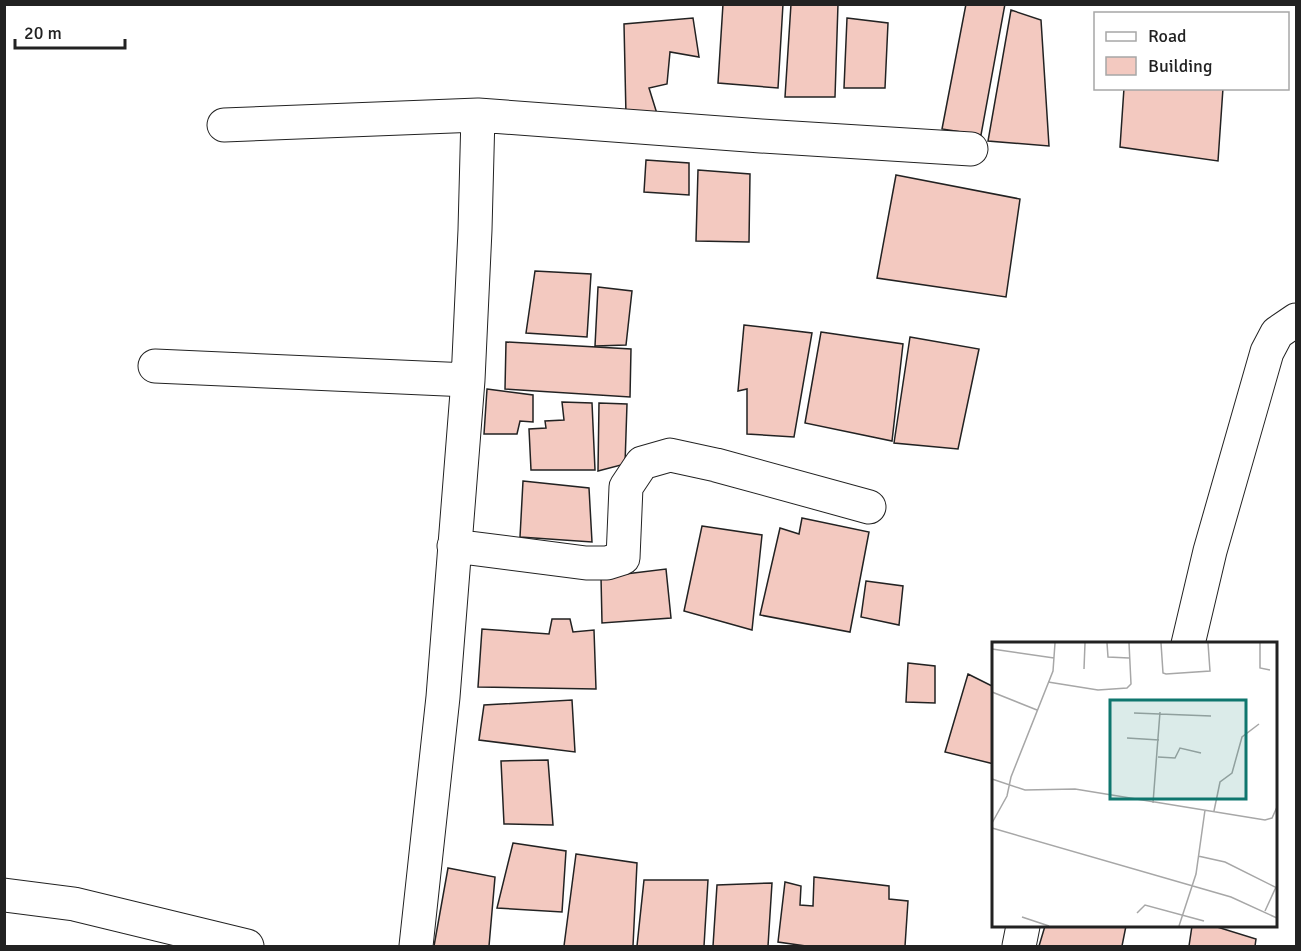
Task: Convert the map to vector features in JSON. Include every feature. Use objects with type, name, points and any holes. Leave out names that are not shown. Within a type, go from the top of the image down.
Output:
[{"type":"street","points":[[224,124],[478,115],[971,149]]},
{"type":"street","points":[[416,946],[443,697],[468,380],[478,115]]},
{"type":"street","points":[[1188,642],[1210,551],[1266,352],[1278,333],[1296,320]]},
{"type":"street","points":[[155,366],[468,380]]},
{"type":"street","points":[[454,546],[586,563],[607,563],[623,558],[626,487],[642,463],[670,455],[716,465],[869,507]]},
{"type":"street","points":[[4,895],[74,904],[247,946]]},
{"type":"street","points":[[1019,946],[1023,927]]},
{"type":"building","points":[[723,4],[783,4],[778,88],[718,83]]},
{"type":"building","points":[[791,4],[838,4],[835,97],[785,97]]},
{"type":"building","points":[[966,4],[1005,4],[981,135],[942,129]]},
{"type":"building","points":[[1011,10],[1041,20],[1049,146],[988,141]]},
{"type":"building","points":[[693,18],[699,57],[670,52],[667,84],[649,88],[658,117],[626,116],[624,24]]},
{"type":"building","points":[[847,18],[888,23],[885,88],[844,88]]},
{"type":"building","points":[[1124,90],[1223,90],[1218,161],[1120,147]]},
{"type":"building","points":[[646,160],[689,163],[689,195],[644,192]]},
{"type":"building","points":[[698,170],[750,174],[749,242],[696,241]]},
{"type":"building","points":[[896,175],[1020,199],[1006,297],[877,278]]},
{"type":"building","points":[[535,271],[591,274],[587,337],[526,333]]},
{"type":"building","points":[[598,287],[632,291],[626,345],[595,346]]},
{"type":"building","points":[[744,325],[812,333],[794,437],[747,434],[747,389],[738,391]]},
{"type":"building","points":[[821,332],[903,344],[892,441],[805,423]]},
{"type":"building","points":[[910,337],[979,349],[958,449],[894,443]]},
{"type":"building","points":[[506,342],[631,349],[630,397],[505,389]]},
{"type":"building","points":[[487,389],[533,395],[533,422],[520,421],[517,434],[484,434]]},
{"type":"building","points":[[562,402],[592,403],[595,470],[531,470],[529,429],[546,428],[545,421],[564,420]]},
{"type":"building","points":[[599,403],[627,404],[625,464],[598,471]]},
{"type":"building","points":[[523,481],[589,488],[592,542],[520,537]]},
{"type":"building","points":[[802,518],[869,532],[850,632],[760,615],[780,528],[799,534]]},
{"type":"building","points":[[702,526],[762,535],[752,630],[684,611]]},
{"type":"building","points":[[666,569],[671,618],[602,623],[601,577]]},
{"type":"building","points":[[866,581],[903,586],[899,625],[861,617]]},
{"type":"building","points":[[552,619],[570,619],[573,632],[594,630],[596,689],[478,687],[482,629],[549,634]]},
{"type":"building","points":[[908,663],[935,666],[935,703],[906,702]]},
{"type":"building","points":[[968,674],[992,686],[992,764],[945,752]]},
{"type":"building","points":[[572,700],[575,752],[479,740],[484,705]]},
{"type":"building","points":[[548,760],[553,825],[504,824],[501,761]]},
{"type":"building","points":[[513,843],[566,851],[562,912],[497,908]]},
{"type":"building","points":[[576,854],[637,863],[633,946],[564,946]]},
{"type":"building","points":[[448,868],[495,877],[489,946],[434,946]]},
{"type":"building","points":[[814,877],[889,886],[889,899],[908,901],[905,946],[806,946],[778,942],[785,882],[801,886],[800,905],[813,906]]},
{"type":"building","points":[[644,880],[708,880],[704,946],[637,946]]},
{"type":"building","points":[[772,883],[768,946],[713,946],[717,885]]},
{"type":"building","points":[[1045,927],[1126,927],[1122,946],[1039,946]]},
{"type":"building","points":[[1192,927],[1217,927],[1256,939],[1255,946],[1189,946]]}]
